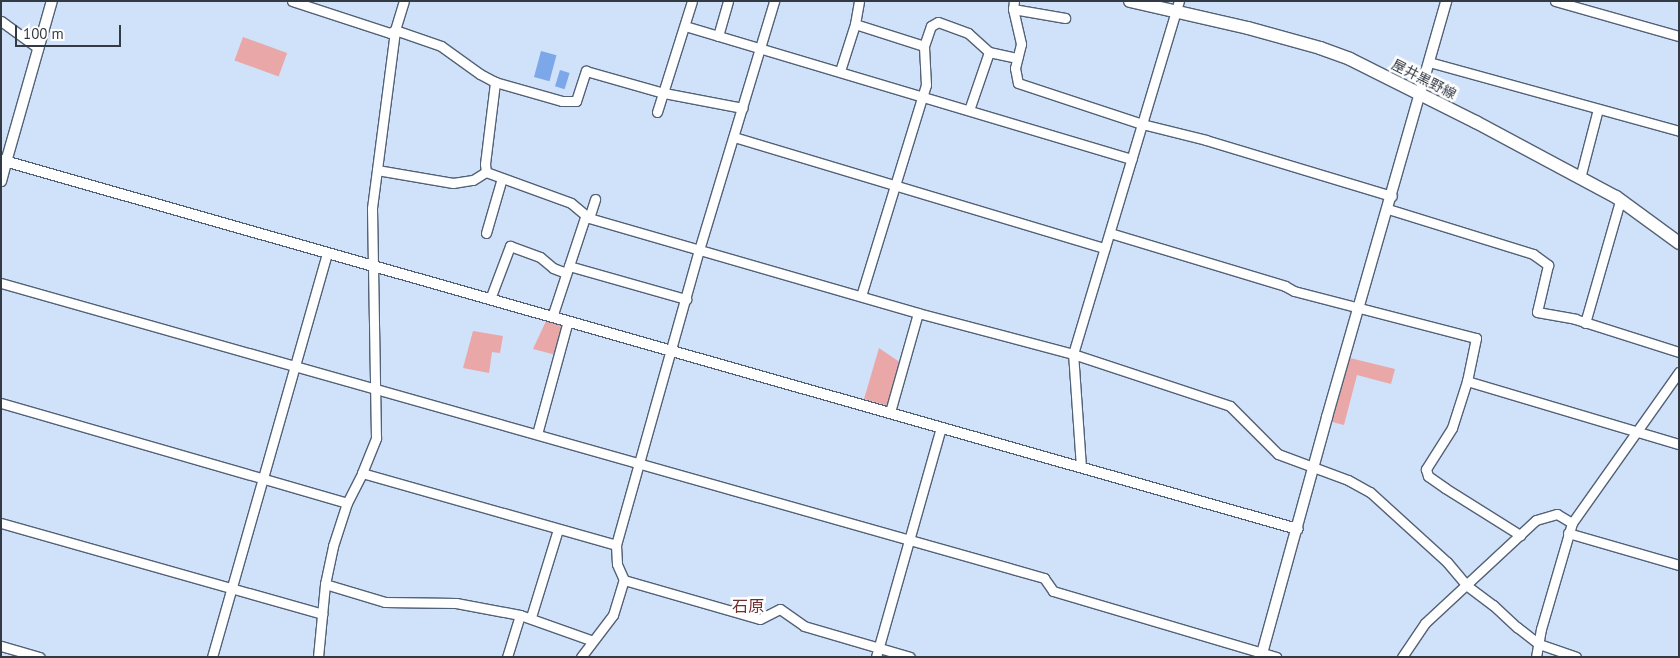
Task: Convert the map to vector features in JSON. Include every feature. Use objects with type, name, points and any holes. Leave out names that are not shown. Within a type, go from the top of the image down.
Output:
[{"type":"main road","name":"屋井黒野線","points":[[1130,1],[1178,7],[1320,48],[1350,59],[1420,93],[1580,178],[1649,220],[1679,243]]},
{"type":"street","points":[[1,181],[4,161],[52,1]]},
{"type":"street","points":[[292,1],[390,33],[395,30],[441,46],[480,74],[495,82],[562,101],[576,101],[586,71],[664,93],[743,108]]},
{"type":"street","points":[[318,657],[325,584],[332,546],[347,503],[376,438],[372,208],[395,30],[404,1]]},
{"type":"street","points":[[657,112],[692,1]]},
{"type":"street","points":[[718,36],[728,1]]},
{"type":"street","points":[[581,657],[613,615],[624,580],[617,564],[616,545],[699,250],[774,1]]},
{"type":"street","points":[[840,71],[855,24],[859,1]]},
{"type":"street","points":[[1262,655],[1446,1]]},
{"type":"street","points":[[1555,1],[1679,36]]},
{"type":"street","points":[[1065,18],[1044,9],[1013,5],[1020,44],[1015,68],[1018,83],[1142,124],[1206,140],[1392,196]]},
{"type":"street","points":[[1081,467],[1073,354],[1178,7]]},
{"type":"street","points":[[1,21],[38,48]]},
{"type":"street","points":[[861,296],[921,96],[926,85],[924,46],[931,26],[938,22],[968,33],[989,52],[1017,58]]},
{"type":"street","points":[[855,24],[924,46]]},
{"type":"street","points":[[685,26],[1132,159]]},
{"type":"street","points":[[969,110],[989,52]]},
{"type":"street","points":[[1429,62],[1679,131]]},
{"type":"street","points":[[486,172],[485,164],[495,82]]},
{"type":"street","points":[[1580,178],[1598,109]]},
{"type":"street","points":[[734,137],[1105,248]]},
{"type":"street","points":[[4,161],[1297,529]]},
{"type":"street","points":[[377,170],[453,183],[474,180],[486,172]]},
{"type":"street","points":[[486,172],[571,203],[587,217],[918,313],[1073,354],[1230,406],[1278,454],[1348,480],[1370,492],[1447,562],[1466,585],[1494,604],[1538,644],[1576,657]]},
{"type":"street","points":[[486,233],[502,178]]},
{"type":"street","points":[[552,317],[567,269],[595,199]]},
{"type":"street","points":[[1585,323],[1620,201]]},
{"type":"street","points":[[1388,209],[1533,254],[1548,265],[1537,312],[1585,323],[1679,352]]},
{"type":"street","points":[[1110,233],[1358,310],[1476,338],[1467,381],[1452,428],[1426,469],[1428,476],[1520,535]]},
{"type":"street","points":[[490,299],[510,246],[540,257],[553,268],[567,269],[686,299]]},
{"type":"street","points":[[212,657],[327,254]]},
{"type":"street","points":[[1,283],[1044,578],[1053,590],[1262,655],[1276,657]]},
{"type":"street","points":[[890,412],[918,313]]},
{"type":"street","points":[[536,434],[568,321]]},
{"type":"street","points":[[1536,657],[1572,523],[1679,372]]},
{"type":"street","points":[[1467,381],[1679,444]]},
{"type":"street","points":[[1,403],[347,503]]},
{"type":"street","points":[[877,652],[941,428]]},
{"type":"street","points":[[362,473],[616,545]]},
{"type":"street","points":[[1402,657],[1421,629],[1536,520],[1549,516],[1562,516],[1572,523]]},
{"type":"street","points":[[1,523],[322,614]]},
{"type":"street","points":[[531,617],[558,529]]},
{"type":"street","points":[[1568,533],[1679,565]]},
{"type":"street","points":[[624,580],[760,619],[780,609],[804,626],[877,652],[910,657]]},
{"type":"street","points":[[325,584],[385,602],[456,603],[531,617],[592,641]]},
{"type":"street","points":[[507,657],[520,615]]},
{"type":"street","points":[[1,646],[39,657]]},
{"type":"shaded area","points":[[243,37],[287,53],[279,77],[234,60]]},
{"type":"shaded area","points":[[547,319],[561,324],[563,329],[556,355],[533,349]]},
{"type":"shaded area","points":[[473,331],[503,336],[500,353],[492,352],[489,373],[463,368]]},
{"type":"shaded area","points":[[879,348],[901,363],[889,406],[864,399]]},
{"type":"shaded area","points":[[1350,358],[1395,369],[1391,384],[1357,375],[1344,425],[1332,422]]},
{"type":"water","points":[[541,51],[556,55],[549,81],[534,77]]},
{"type":"water","points":[[560,70],[570,73],[565,89],[555,86]]},
{"type":"district","name":"石原","points":[[748,606]]}]
